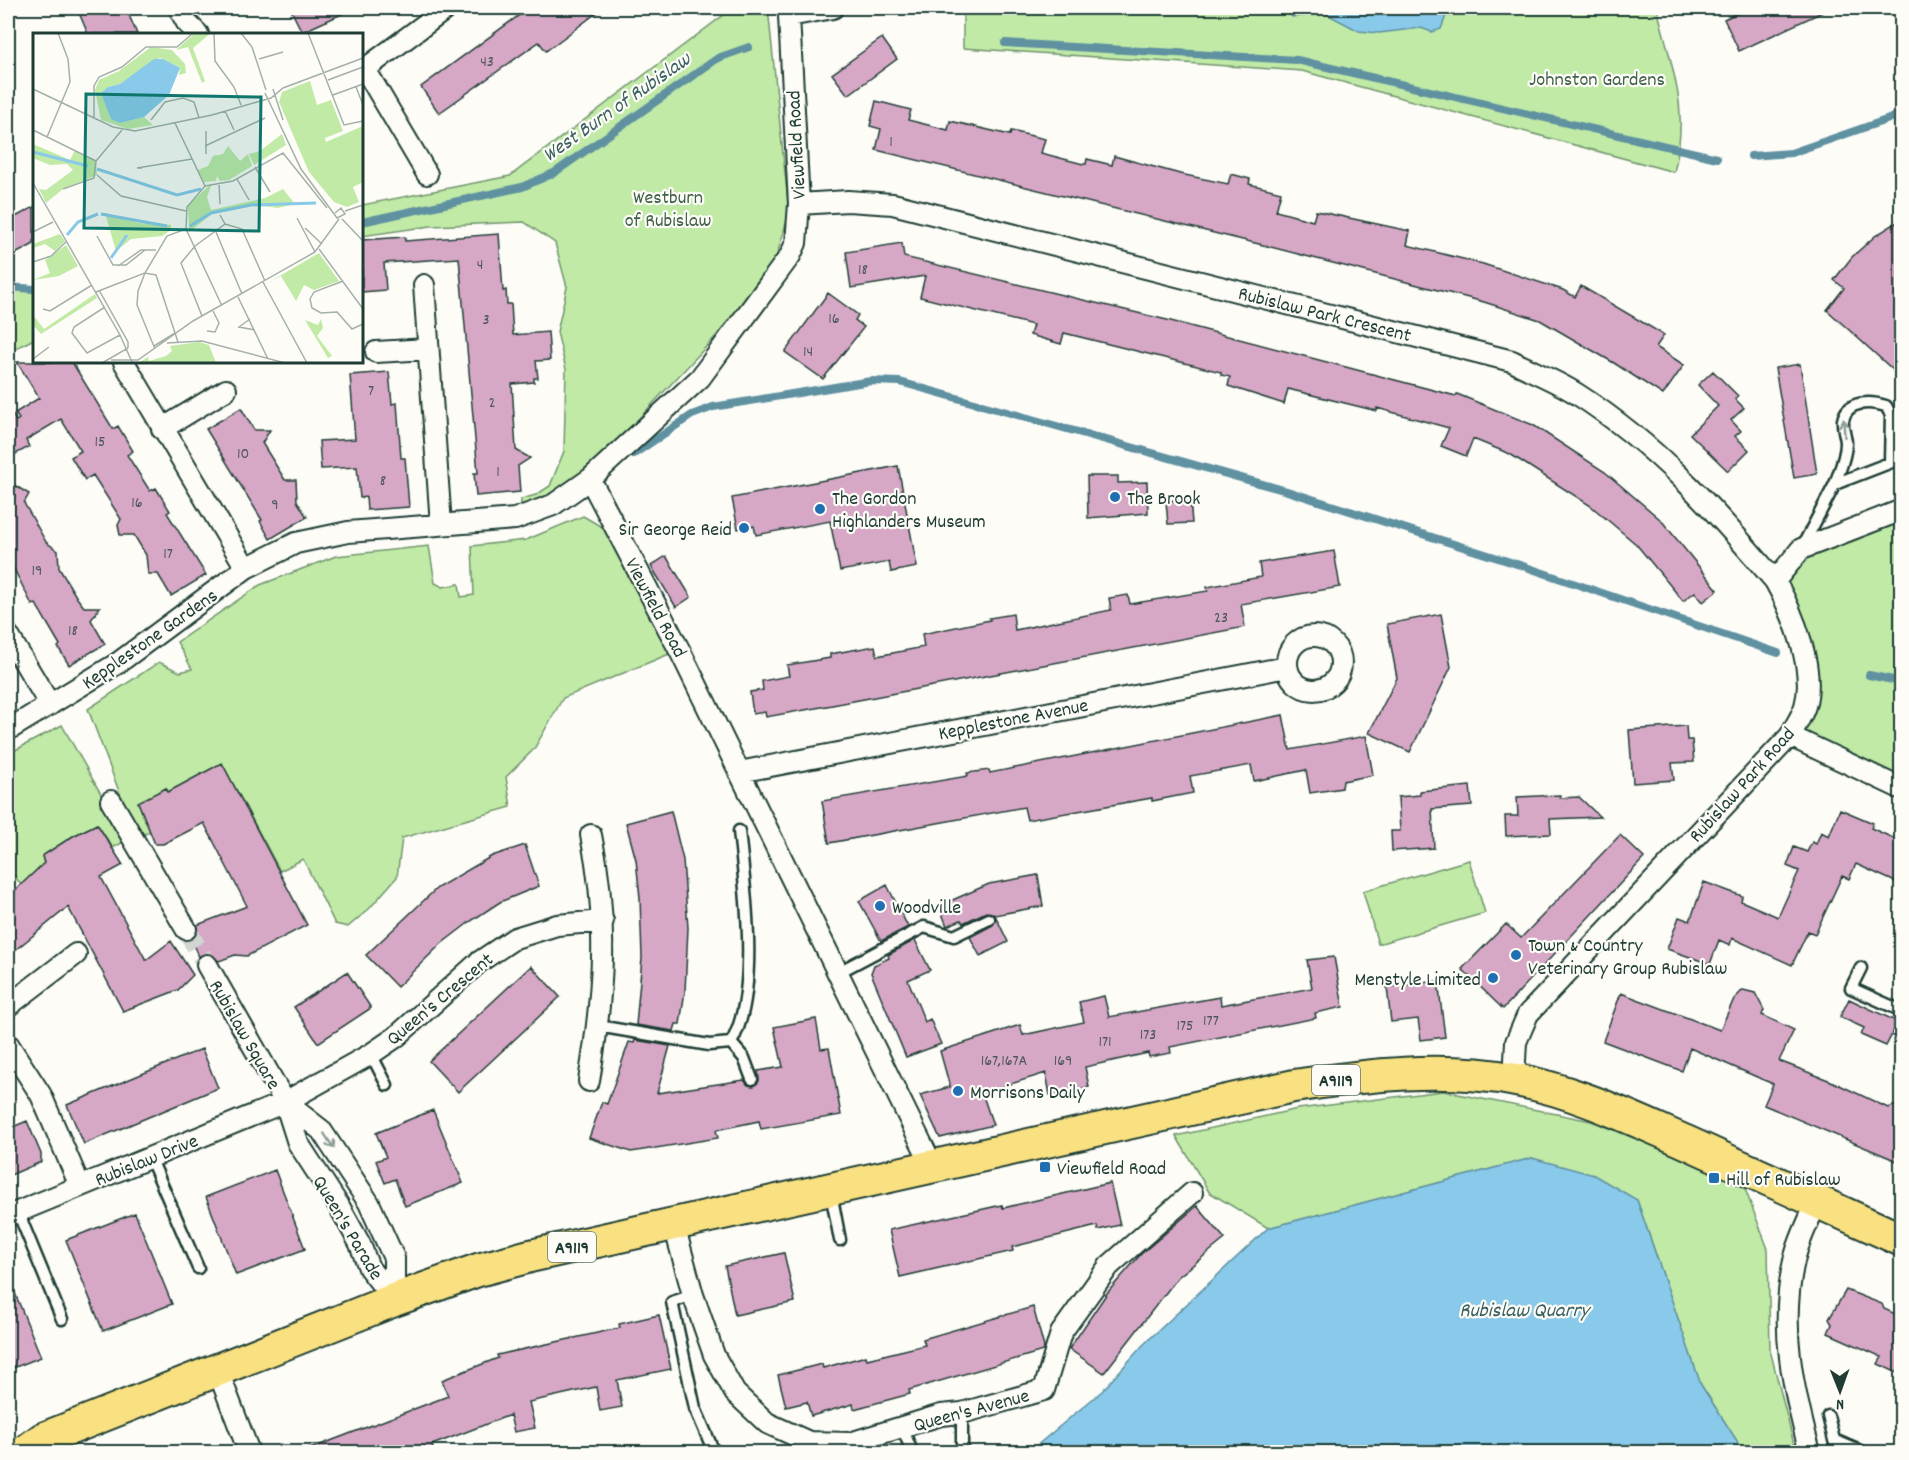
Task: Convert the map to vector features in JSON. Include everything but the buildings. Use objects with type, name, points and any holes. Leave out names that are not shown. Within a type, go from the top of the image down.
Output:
[{"type":"main road","name":"A9119","points":[[8,1443],[34,1446],[394,1300],[498,1265],[1325,1081],[1367,1075],[1442,1072],[1514,1079],[1609,1108],[1902,1240]]},
{"type":"street","points":[[179,8],[187,23],[197,33]]},
{"type":"street","points":[[427,174],[363,69],[447,8]]},
{"type":"street","name":"Viewfield Road","points":[[833,8],[788,12],[799,204],[796,243],[790,256],[700,378],[590,479],[681,652],[933,1167]]},
{"type":"street","name":"Rubislaw Park Crescent","points":[[799,204],[848,201],[893,204],[1512,361],[1576,393],[1654,449],[1709,502],[1775,581]]},
{"type":"street","points":[[424,285],[441,525]]},
{"type":"street","points":[[375,352],[428,349]]},
{"type":"street","points":[[125,363],[246,568]]},
{"type":"street","points":[[162,429],[226,390]]},
{"type":"street","name":"Kepplestone Gardens","points":[[8,730],[142,646],[246,568],[296,543],[348,532],[515,519],[553,505],[590,479]]},
{"type":"street","points":[[1775,581],[1801,549],[1902,510]]},
{"type":"street","name":"Rubislaw Park Road","points":[[1514,1079],[1516,1042],[1528,1014],[1790,736],[1805,706],[1806,671],[1792,612],[1775,581]]},
{"type":"street","points":[[8,635],[50,705]]},
{"type":"street","name":"Kepplestone Avenue","points":[[739,772],[1287,667]]},
{"type":"street","points":[[1790,736],[1902,789]]},
{"type":"street","points":[[111,801],[186,930]]},
{"type":"street","points":[[589,1081],[603,977],[600,877],[591,835]]},
{"type":"street","name":"Queen's Crescent","points":[[285,1102],[371,1054],[396,1037],[479,962],[515,938],[557,925],[603,921]]},
{"type":"street","points":[[8,1005],[76,954]]},
{"type":"street","name":"Rubislaw Square","points":[[207,965],[285,1102]]},
{"type":"street","points":[[8,1044],[41,1095],[80,1186]]},
{"type":"street","name":"Rubislaw Drive","points":[[13,1214],[285,1102]]},
{"type":"street","name":"Queen's Parade","points":[[285,1102],[321,1130],[369,1203],[394,1258],[394,1300]]},
{"type":"street","name":"Queen's Parade","points":[[285,1102],[298,1143],[339,1206],[360,1244],[369,1268],[394,1300]]},
{"type":"street","name":"Queen's Avenue","points":[[674,1225],[693,1295],[714,1355],[735,1393],[767,1423],[809,1442],[850,1448],[902,1427],[940,1415],[962,1413],[1044,1390],[1061,1334],[1109,1266],[1192,1193]]},
{"type":"street","points":[[1810,1452],[1794,1394],[1788,1354],[1789,1311],[1794,1259],[1817,1201]]},
{"type":"street","points":[[218,1371],[249,1452]]},
{"type":"lane","points":[[1801,549],[1835,484],[1846,443],[1843,418],[1849,408],[1873,402],[1886,406],[1892,415],[1890,462]]},
{"type":"lane","points":[[1835,484],[1902,458]]},
{"type":"lane","points":[[731,1043],[740,1028],[747,963],[746,910],[739,831]]},
{"type":"lane","points":[[837,973],[924,927],[954,936],[989,919]]},
{"type":"lane","points":[[1861,968],[1851,988],[1902,1011]]},
{"type":"lane","points":[[598,1026],[709,1045],[731,1043]]},
{"type":"lane","points":[[731,1043],[744,1058],[752,1079]]},
{"type":"lane","points":[[371,1054],[387,1085]]},
{"type":"lane","points":[[150,1157],[198,1268]]},
{"type":"lane","points":[[830,1190],[840,1240]]},
{"type":"lane","points":[[13,1214],[62,1319]]},
{"type":"lane","points":[[693,1295],[672,1302],[695,1408],[714,1452]]},
{"type":"lane","points":[[962,1413],[962,1452]]},
{"type":"lane","points":[[1828,1416],[1837,1452]]},
{"type":"lane","points":[[902,1427],[912,1452]]},
{"type":"lane","points":[[1834,1440],[1862,1452]]},
{"type":"green space","name":"Westburn of Rubislaw","points":[[733,8],[768,8],[789,213],[773,269],[734,317],[584,477],[521,516],[521,499],[536,495],[550,486],[564,451],[566,369],[557,332],[567,287],[555,243],[524,222],[431,226],[363,236],[363,205],[510,176]]},
{"type":"green space","name":"Johnston Gardens","points":[[963,8],[1657,8],[1680,108],[1680,128],[1674,172],[1302,71],[963,48]]},
{"type":"green space","points":[[8,284],[33,286],[33,340],[8,352]]},
{"type":"green space","points":[[1901,510],[1901,789],[1790,736],[1806,671],[1775,581],[1801,549]]},
{"type":"green space","points":[[583,516],[609,531],[674,652],[563,698],[534,749],[506,777],[511,807],[402,838],[397,877],[369,909],[348,927],[335,924],[303,859],[280,871],[222,763],[168,792],[166,788],[150,831],[137,839],[88,709],[159,662],[180,672],[192,669],[177,642],[260,585],[336,556],[429,546],[435,583],[443,587],[459,584],[461,597],[474,595],[472,546],[526,540]]},
{"type":"green space","points":[[62,725],[127,840],[113,848],[97,824],[42,856],[44,863],[21,885],[12,872],[8,875],[8,754]]},
{"type":"green space","points":[[1469,860],[1485,913],[1378,944],[1363,891]]},
{"type":"green space","points":[[1443,1091],[1591,1121],[1742,1181],[1768,1249],[1770,1350],[1796,1452],[1740,1452],[1737,1441],[1701,1385],[1637,1200],[1532,1158],[1268,1228],[1209,1192],[1176,1136],[1298,1109]]},
{"type":"water","points":[[1283,8],[1449,8],[1441,29],[1432,32],[1421,28],[1379,33],[1359,31],[1325,13],[1292,17]]},
{"type":"water","name":"Rubislaw Quarry","points":[[1532,1158],[1594,1175],[1637,1200],[1701,1385],[1737,1441],[1740,1452],[1029,1452],[1102,1391],[1143,1345],[1268,1228]]},
{"type":"waterway","points":[[1005,43],[1297,60],[1717,158]]},
{"type":"waterway","name":"West Burn of Rubislaw","points":[[363,222],[522,187],[554,173],[718,58],[749,47]]},
{"type":"waterway","points":[[1751,156],[1791,153],[1889,119],[1902,112]]},
{"type":"waterway","name":"West Burn of Rubislaw","points":[[8,287],[33,289]]},
{"type":"waterway","points":[[634,454],[692,415],[713,407],[871,381],[900,382],[1287,491],[1523,566],[1778,653]]},
{"type":"waterway","points":[[1869,675],[1902,682]]},
{"type":"tunnel","points":[[186,929],[207,965]]},
{"type":"place","name":"The Brook","points":[[1115,497]]},
{"type":"place","name":"The Gordon Highlanders Museum","points":[[820,509]]},
{"type":"place","name":"Sir George Reid","points":[[744,528]]},
{"type":"place","name":"Woodville","points":[[880,906]]},
{"type":"place","name":"Town & Country Veterinary Group Rubislaw","points":[[1516,955]]},
{"type":"place","name":"Menstyle Limited","points":[[1493,978]]},
{"type":"place","name":"Morrisons Daily","points":[[958,1091]]},
{"type":"place","name":"Viewfield Road","points":[[1045,1167]]},
{"type":"place","name":"Hill of Rubislaw","points":[[1714,1178]]}]
